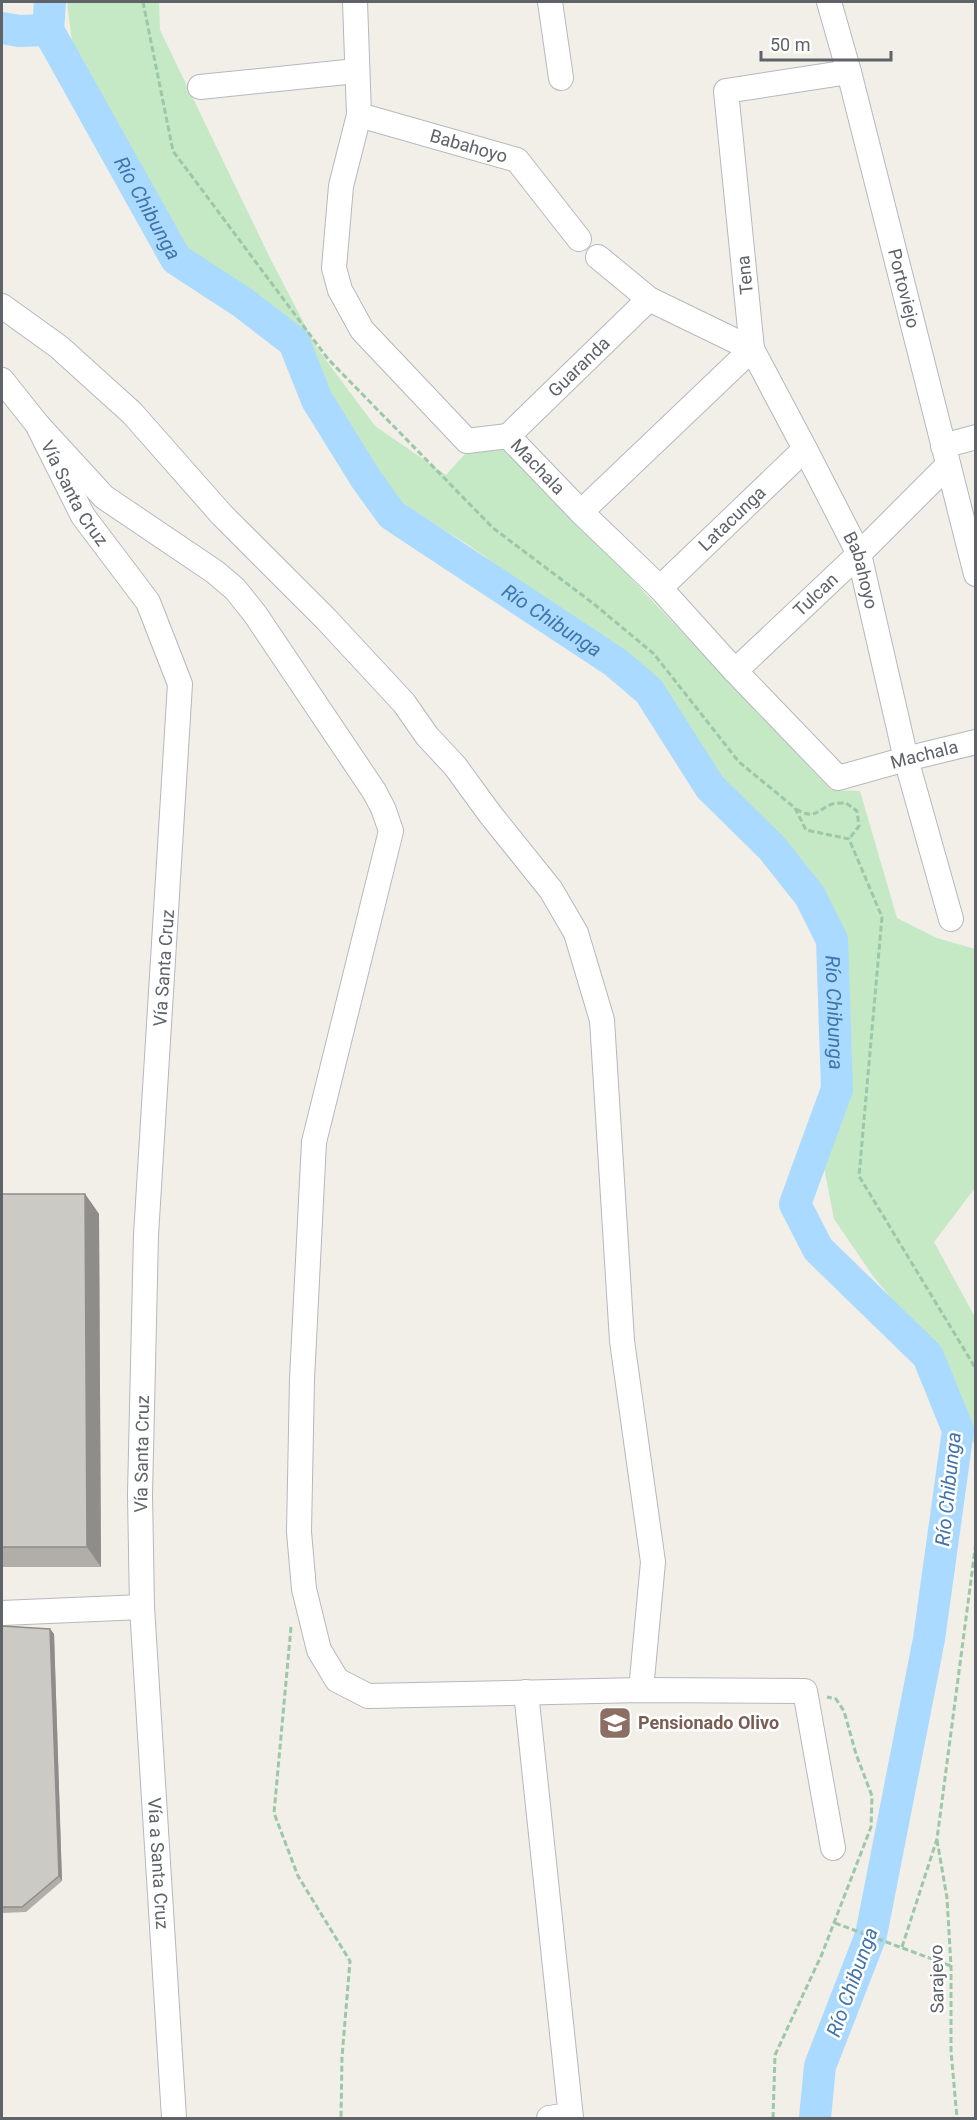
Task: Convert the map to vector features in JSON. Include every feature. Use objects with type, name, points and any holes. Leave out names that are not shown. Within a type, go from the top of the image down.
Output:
[{"type":"street","name":"Machala","points":[[355,2],[359,115],[341,186],[334,268],[340,290],[362,330],[467,441],[508,436],[581,512],[660,588],[735,671],[838,778],[975,742]]},
{"type":"street","points":[[550,2],[561,78]]},
{"type":"street","name":"Portoviejo","points":[[829,2],[849,72],[973,560]]},
{"type":"street","points":[[201,87],[356,71]]},
{"type":"street","name":"Tena","points":[[752,349],[726,92],[849,72]]},
{"type":"street","name":"Babahoyo","points":[[359,115],[517,160],[579,238]]},
{"type":"street","points":[[581,512],[752,349],[649,299],[598,257]]},
{"type":"street","name":"Guaranda","points":[[508,436],[649,299]]},
{"type":"street","points":[[2,306],[59,347],[132,413],[222,515],[326,619],[404,703],[427,736],[454,766],[551,890],[576,933],[602,1020],[622,1341],[653,1562],[641,1690]]},
{"type":"street","name":"Babahoyo","points":[[752,349],[859,554],[906,759],[951,919]]},
{"type":"street","name":"Vía Santa Cruz","points":[[2,380],[37,424],[83,516],[148,602],[180,684],[146,1235],[140,1494],[142,1607]]},
{"type":"street","points":[[37,424],[104,497],[192,555],[235,589],[255,614],[374,791],[391,831],[314,1142],[302,1379],[299,1532],[304,1589],[319,1650],[337,1680],[369,1696],[641,1690],[805,1691],[833,1848]]},
{"type":"street","name":"Tulcan","points":[[735,671],[859,554],[945,456],[975,437]]},
{"type":"street","name":"Latacunga","points":[[660,588],[806,450]]},
{"type":"street","points":[[2,1613],[142,1607]]},
{"type":"street","name":"Vía a Santa Cruz","points":[[142,1607],[174,2118]]},
{"type":"street","points":[[526,1692],[563,2117]]},
{"type":"path","points":[[143,2],[173,151],[328,359],[493,528],[594,604],[654,654],[739,762],[803,813],[817,814],[833,804],[846,802],[857,811],[859,826],[849,839]]},
{"type":"path","points":[[795,808],[806,830],[849,839]]},
{"type":"path","points":[[849,839],[882,917],[859,1176],[975,1369]]},
{"type":"path","points":[[902,1947],[937,1839],[975,1542]]},
{"type":"path","points":[[291,1626],[274,1813],[298,1876],[350,1961],[342,2057],[341,2118]]},
{"type":"path","points":[[773,2118],[775,2055],[822,1954],[871,1827],[872,1796],[856,1754],[844,1711],[836,1699],[805,1691]]},
{"type":"path","name":"Sarajevo","points":[[937,1839],[947,1898],[951,1966],[951,2051],[957,2118]]},
{"type":"path","points":[[835,1923],[951,1966]]},
{"type":"green space","points":[[67,2],[159,2],[160,30],[271,260],[317,348],[375,426],[446,475],[465,454],[506,446],[831,790],[860,791],[897,918],[937,938],[975,949],[975,1188],[934,1242],[975,1317],[975,1445],[961,1420],[947,1376],[911,1322],[873,1276],[834,1219],[822,1157],[844,1064],[849,987],[837,924],[796,853],[735,794],[669,704],[614,647],[467,544],[386,494],[345,425],[270,312],[233,279],[179,243],[122,142],[72,42]]},
{"type":"building","points":[[2,1194],[85,1194],[87,1547],[2,1547]]},
{"type":"building","points":[[2,1626],[50,1629],[59,1876],[22,1907],[2,1907]]},
{"type":"waterway","name":"Río Chibunga","points":[[50,2],[48,30],[176,259],[242,302],[294,342],[317,400],[366,479],[392,515],[615,662],[649,691],[710,787],[772,848],[810,896],[832,940],[837,1089],[795,1204],[818,1249],[928,1356],[958,1430],[929,1639],[871,1935],[820,2066],[815,2118]]},
{"type":"waterway","points":[[2,28],[19,31],[48,30]]},
{"type":"place","name":"Pensionado Olivo","points":[[615,1723]]}]
